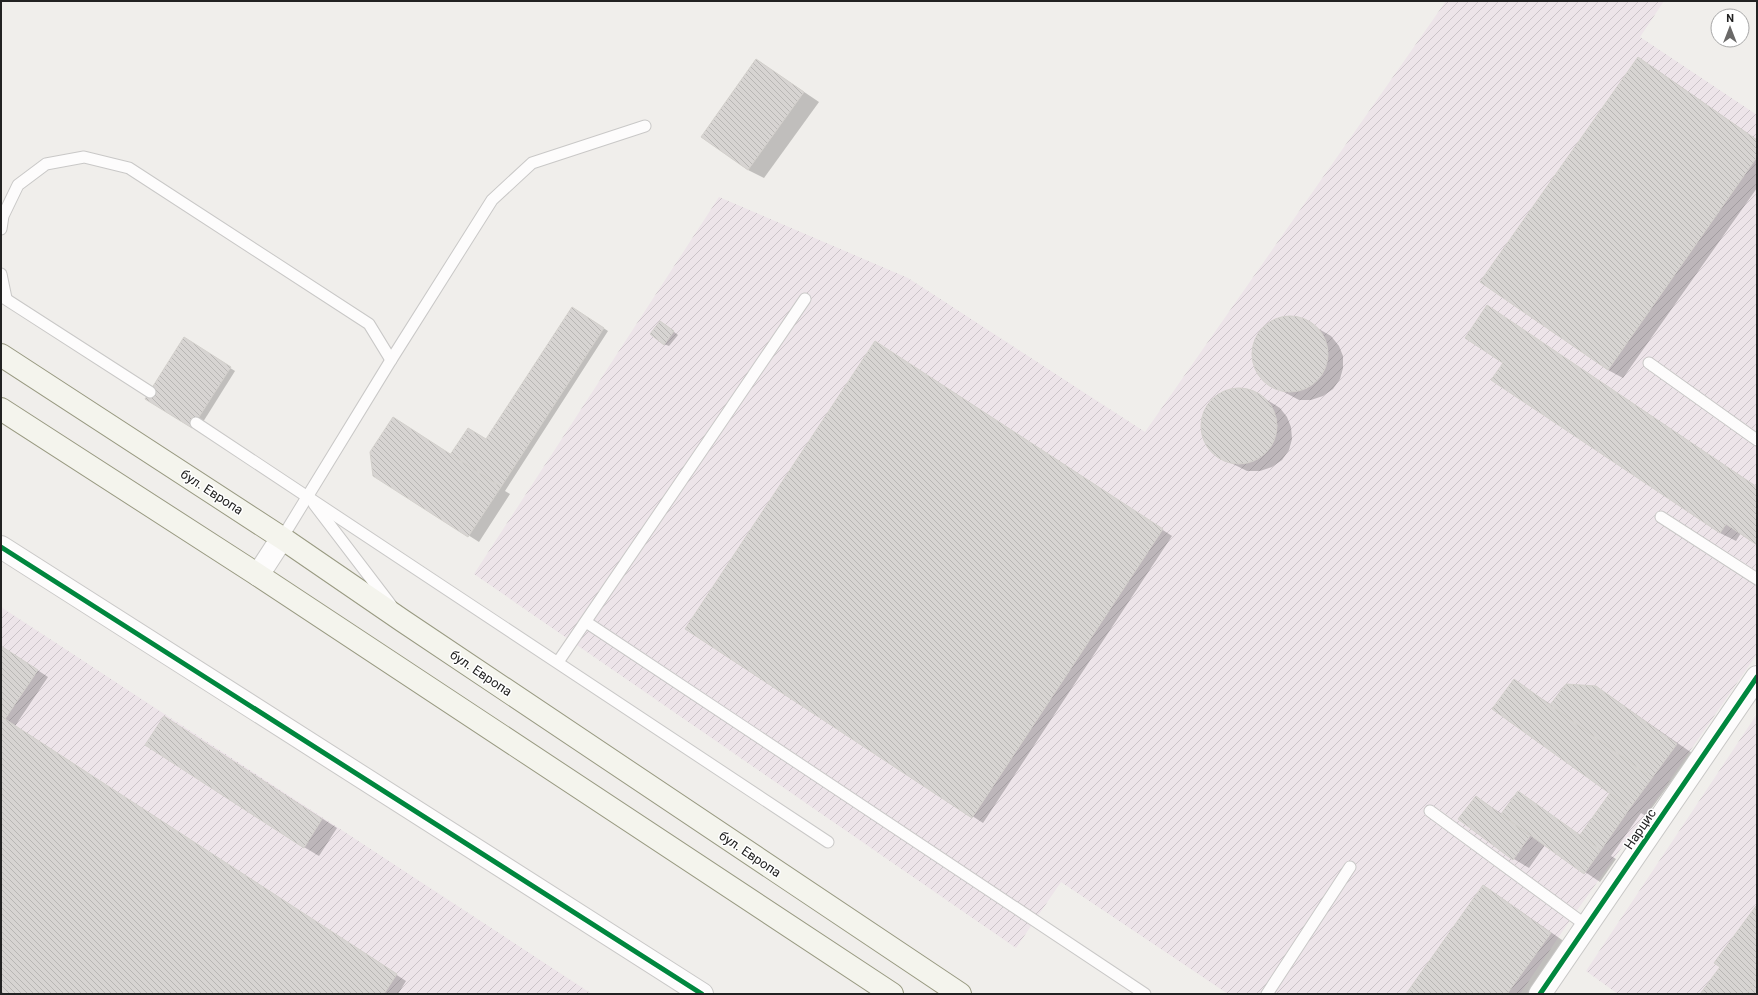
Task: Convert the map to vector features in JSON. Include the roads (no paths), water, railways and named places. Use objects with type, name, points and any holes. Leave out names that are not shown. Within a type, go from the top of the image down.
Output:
[{"type":"main road","name":"бул. Европа","points":[[1,355],[282,538],[403,621],[960,994]]},
{"type":"main road","points":[[1,409],[258,575],[892,994]]},
{"type":"street","points":[[258,575],[282,538]]},
{"type":"street","points":[[1,547],[702,994]]},
{"type":"street","name":"Нарцис","points":[[1540,994],[1756,679]]},
{"type":"lane","points":[[282,538],[391,360],[492,200],[532,163],[645,126]]},
{"type":"lane","points":[[1,229],[3,216],[18,185],[46,164],[84,157],[129,168],[368,324],[391,360]]},
{"type":"lane","points":[[1,274],[3,297],[150,392]]},
{"type":"lane","points":[[558,662],[805,298]]},
{"type":"lane","points":[[1649,363],[1757,440]]},
{"type":"lane","points":[[196,423],[828,842]]},
{"type":"lane","points":[[308,496],[403,621]]},
{"type":"lane","points":[[1661,517],[1757,579]]},
{"type":"lane","points":[[586,622],[1145,994]]},
{"type":"lane","points":[[1430,811],[1587,926]]},
{"type":"lane","points":[[1267,994],[1350,867]]}]
